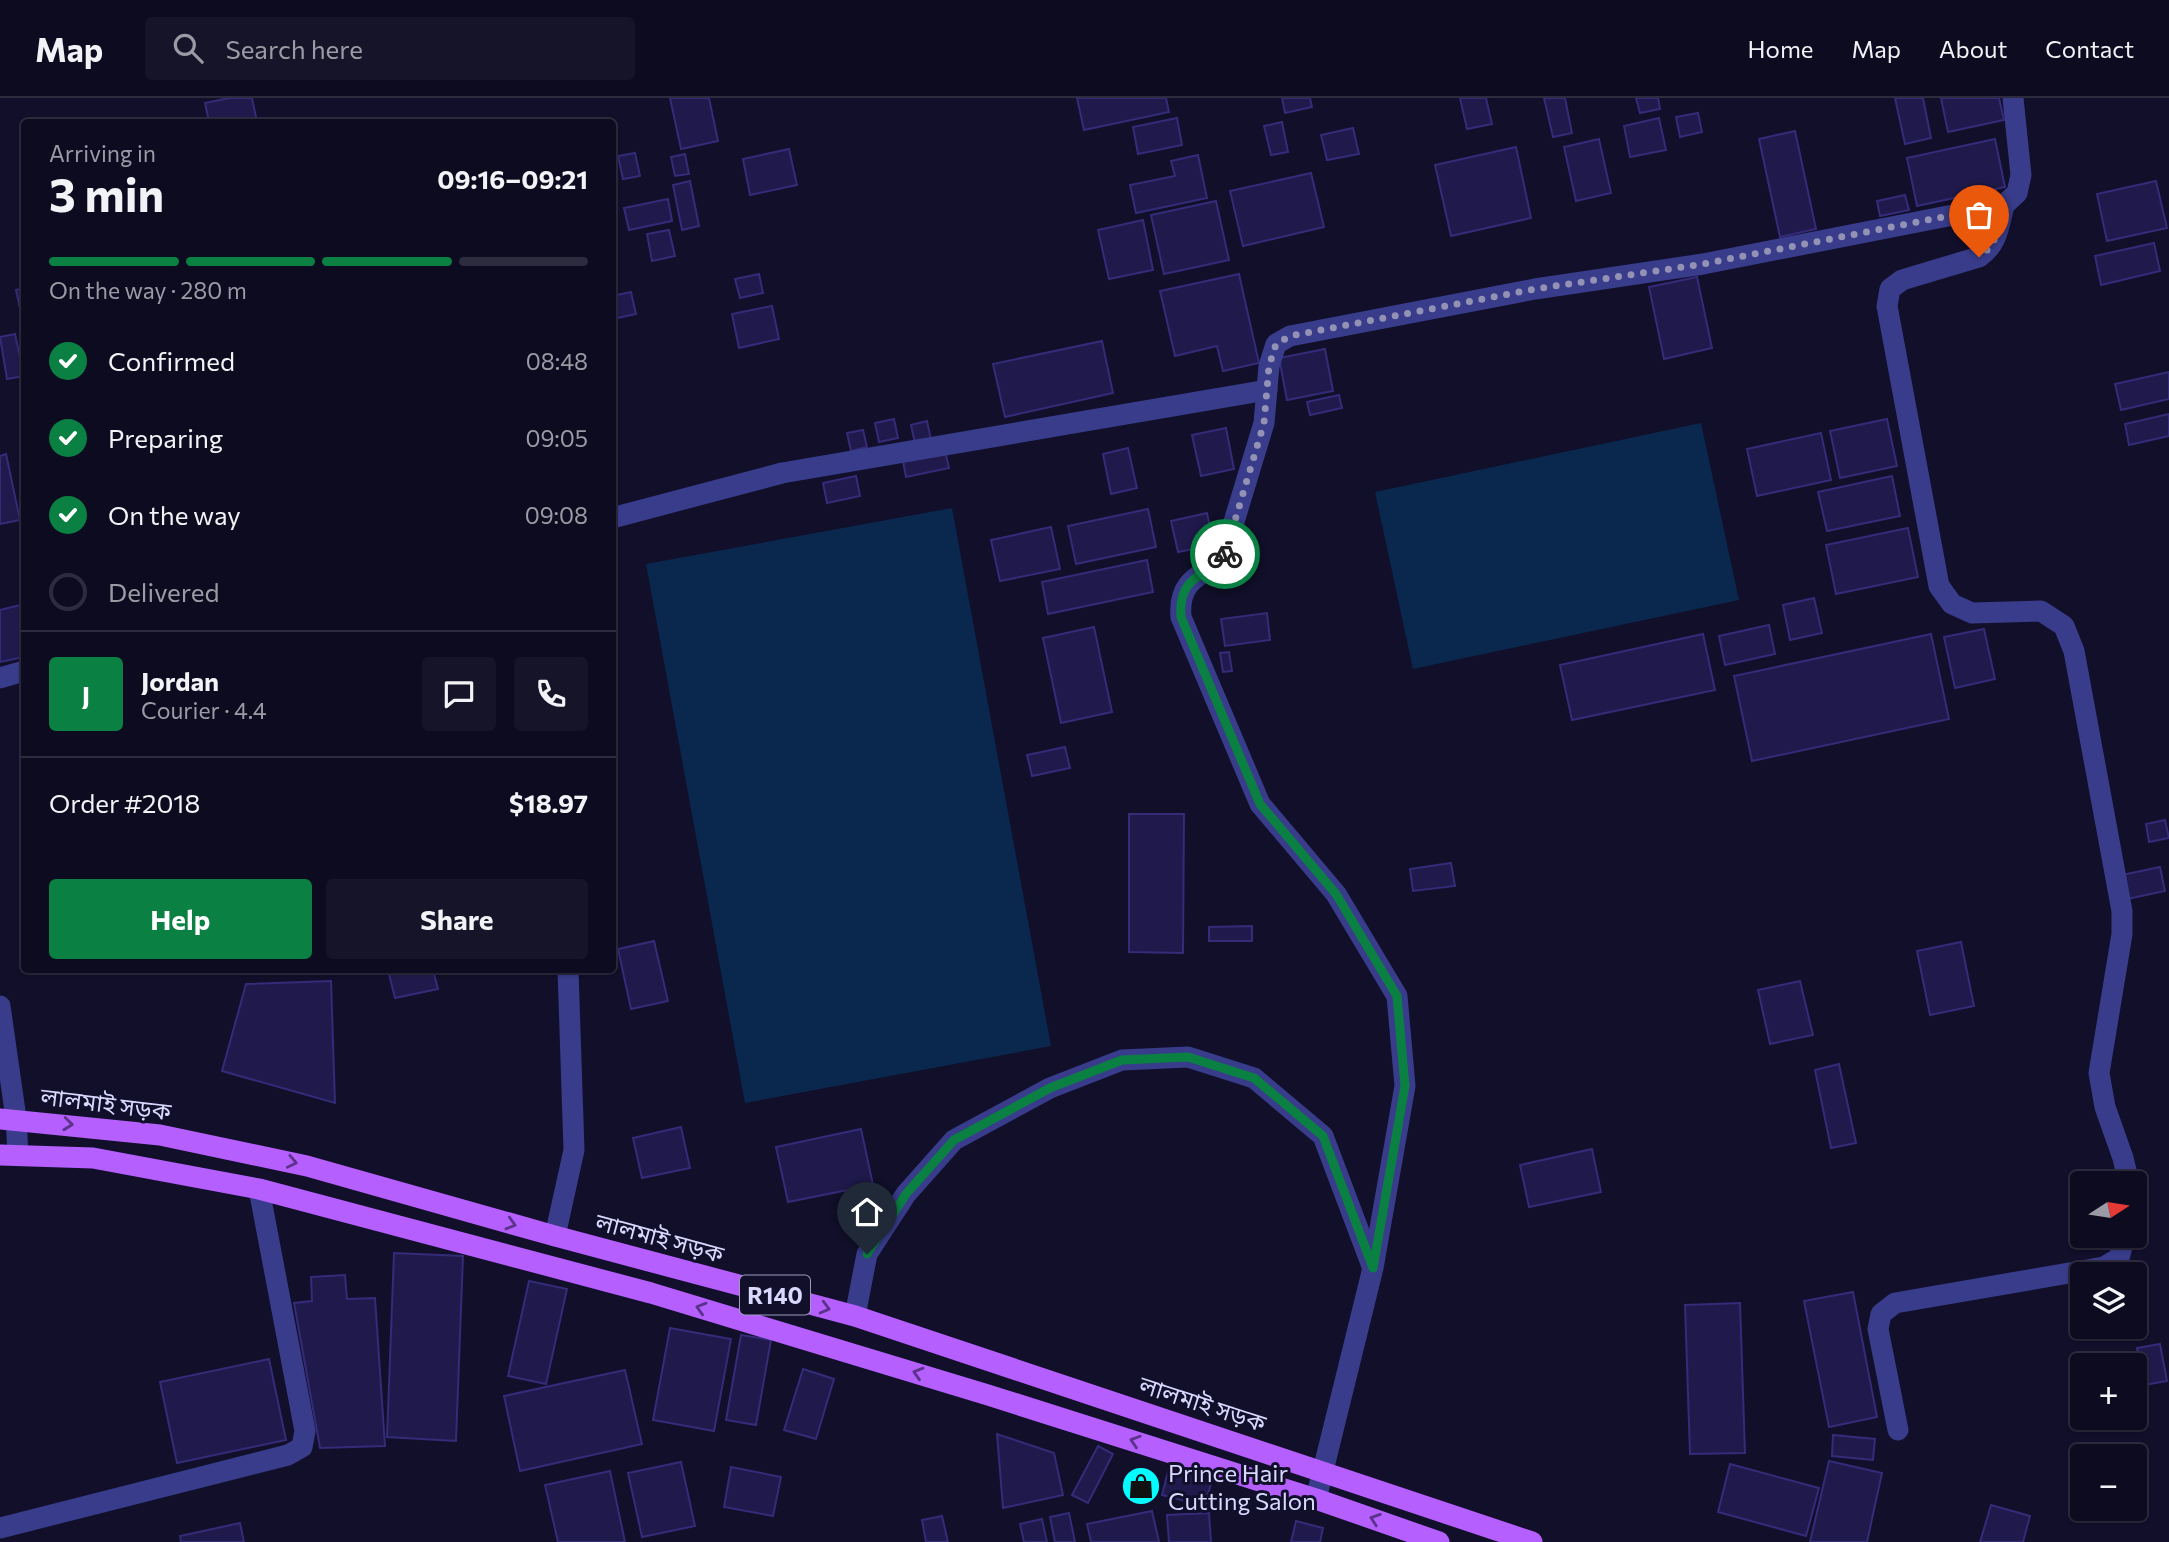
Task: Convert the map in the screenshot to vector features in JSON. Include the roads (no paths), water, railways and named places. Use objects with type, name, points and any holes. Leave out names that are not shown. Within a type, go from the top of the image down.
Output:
[{"type":"main road","name":"লালমাই সড়ক","points":[[8,1119],[160,1135],[307,1166],[855,1316],[1532,1542]]},
{"type":"main road","name":"R140","points":[[9,1155],[93,1158],[258,1189],[650,1293],[975,1391],[1316,1499],[1440,1542]]},
{"type":"street","points":[[1316,1499],[1373,1268],[1405,1086],[1397,996],[1336,894],[1260,804],[1181,617],[1180,601],[1190,581],[1222,561],[1264,423],[1269,366],[1276,344],[1290,336],[1535,289],[1703,264],[2004,205],[2017,193],[2021,176],[2012,98]]},
{"type":"street","points":[[2004,205],[1995,240],[1989,250],[1979,257],[1902,280],[1890,289],[1887,306],[1939,586],[1952,604],[1972,613],[2041,611],[2064,626],[2074,651],[2122,911],[2123,934],[2099,1073],[2105,1107],[2126,1171]]},
{"type":"street","points":[[616,517],[782,473],[1267,390]]},
{"type":"street","points":[[0,678],[21,672]]},
{"type":"street","points":[[555,1236],[574,1150],[568,973]]},
{"type":"street","points":[[0,1006],[9,1155]]},
{"type":"street","points":[[855,1316],[867,1254],[906,1194],[954,1140],[1050,1088],[1122,1060],[1188,1057],[1254,1078],[1323,1136],[1373,1268]]},
{"type":"street","points":[[0,1528],[288,1455],[302,1447],[304,1432],[258,1189]]},
{"type":"street","points":[[1898,1430],[1878,1329],[1881,1314],[1895,1303],[2104,1267],[2119,1258],[2122,1248]]},
{"type":"water","points":[[1701,423],[1739,600],[1413,669],[1375,492]]},
{"type":"water","points":[[952,508],[1051,1046],[745,1103],[646,564]]},
{"type":"place","name":"Prince Hair Cutting Salon","points":[[1141,1486]]}]
